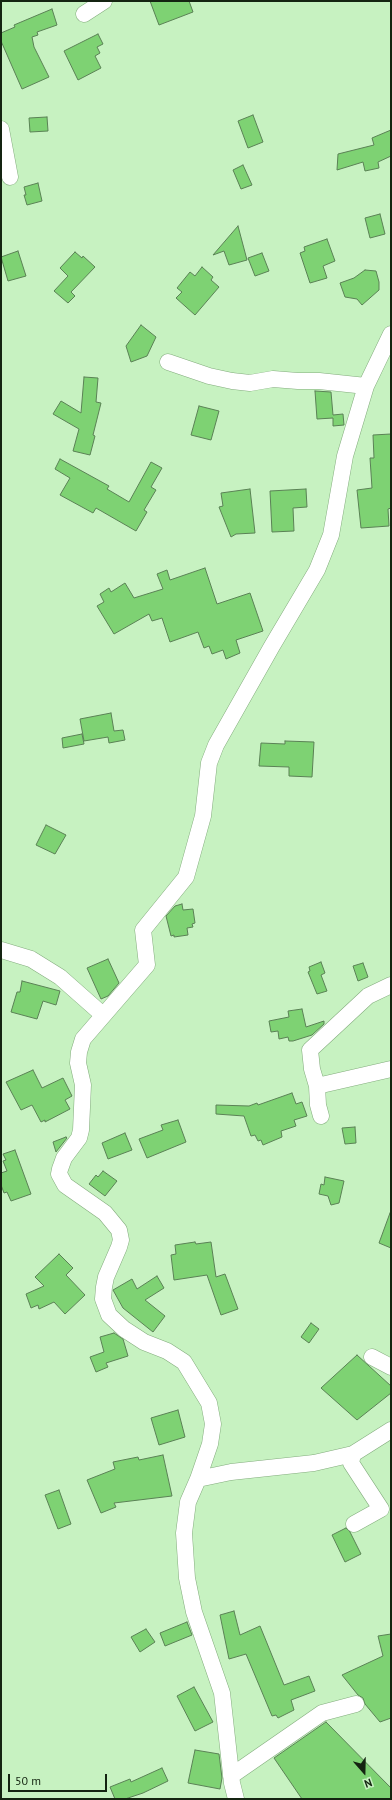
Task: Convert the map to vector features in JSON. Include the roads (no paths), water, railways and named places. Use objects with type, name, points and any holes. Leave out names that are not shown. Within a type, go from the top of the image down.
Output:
[{"type":"street","points":[[84,14],[104,1]]},
{"type":"street","points":[[1,129],[10,177]]},
{"type":"street","points":[[231,1797],[231,1776],[222,1693],[194,1612],[187,1578],[184,1533],[188,1502],[198,1480],[210,1444],[213,1424],[209,1404],[184,1362],[167,1351],[144,1342],[124,1329],[109,1315],[103,1300],[104,1287],[106,1277],[121,1240],[120,1230],[105,1213],[65,1185],[60,1174],[60,1169],[64,1158],[79,1138],[81,1130],[83,1091],[78,1063],[79,1052],[83,1039],[147,965],[142,930],[186,877],[203,816],[209,763],[216,745],[317,570],[331,535],[345,456],[366,386],[391,334]]},
{"type":"street","points":[[168,362],[209,376],[232,381],[250,383],[273,379],[298,382],[319,381],[366,386]]},
{"type":"street","points":[[1,950],[31,959],[60,976],[103,1015]]},
{"type":"street","points":[[321,1116],[318,1105],[318,1086],[312,1070],[310,1050],[368,996],[391,985]]},
{"type":"street","points":[[318,1086],[391,1069]]},
{"type":"street","points":[[372,1357],[391,1367]]},
{"type":"street","points":[[198,1480],[231,1472],[314,1463],[353,1454],[391,1430]]},
{"type":"street","points":[[353,1454],[351,1463],[381,1509],[354,1524]]},
{"type":"street","points":[[231,1776],[322,1713],[356,1704]]}]
